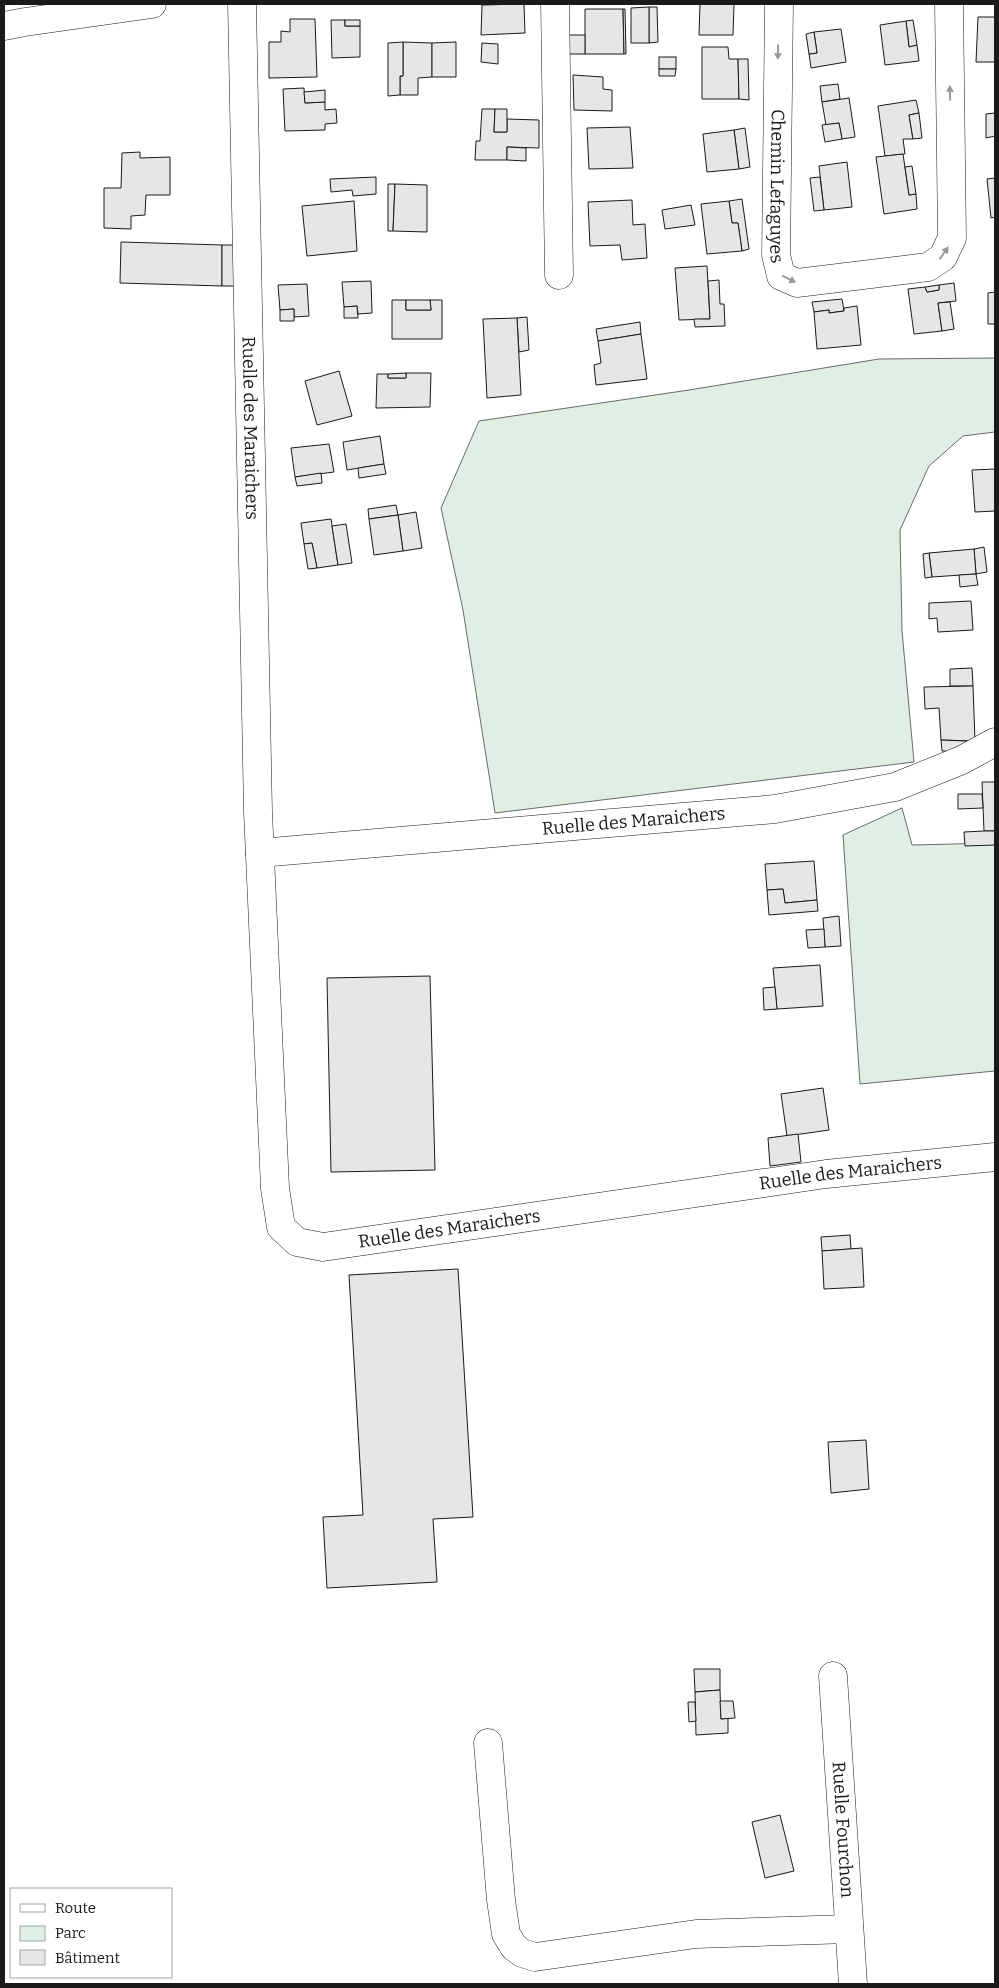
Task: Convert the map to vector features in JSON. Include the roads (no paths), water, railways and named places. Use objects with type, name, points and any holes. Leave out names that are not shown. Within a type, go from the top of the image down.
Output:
[{"type":"street","points":[[4,26],[78,9],[152,4]]},
{"type":"street","name":"Ruelle des Maraichers","points":[[242,4],[260,853],[275,1188],[281,1227],[297,1242],[323,1247],[826,1174],[995,1157]]},
{"type":"street","points":[[555,4],[559,275]]},
{"type":"street","name":"Chemin Lefaguyes","points":[[779,4],[776,255],[781,276],[797,283],[928,267],[943,257],[952,238],[950,4]]},
{"type":"street","name":"Ruelle des Maraichers","points":[[260,853],[775,809],[895,787],[962,760],[995,742]]},
{"type":"street","name":"Ruelle Fourchon","points":[[834,1676],[853,1984]]},
{"type":"street","points":[[488,1743],[501,1900],[506,1934],[514,1947],[522,1953],[535,1957],[696,1934],[849,1928]]}]
